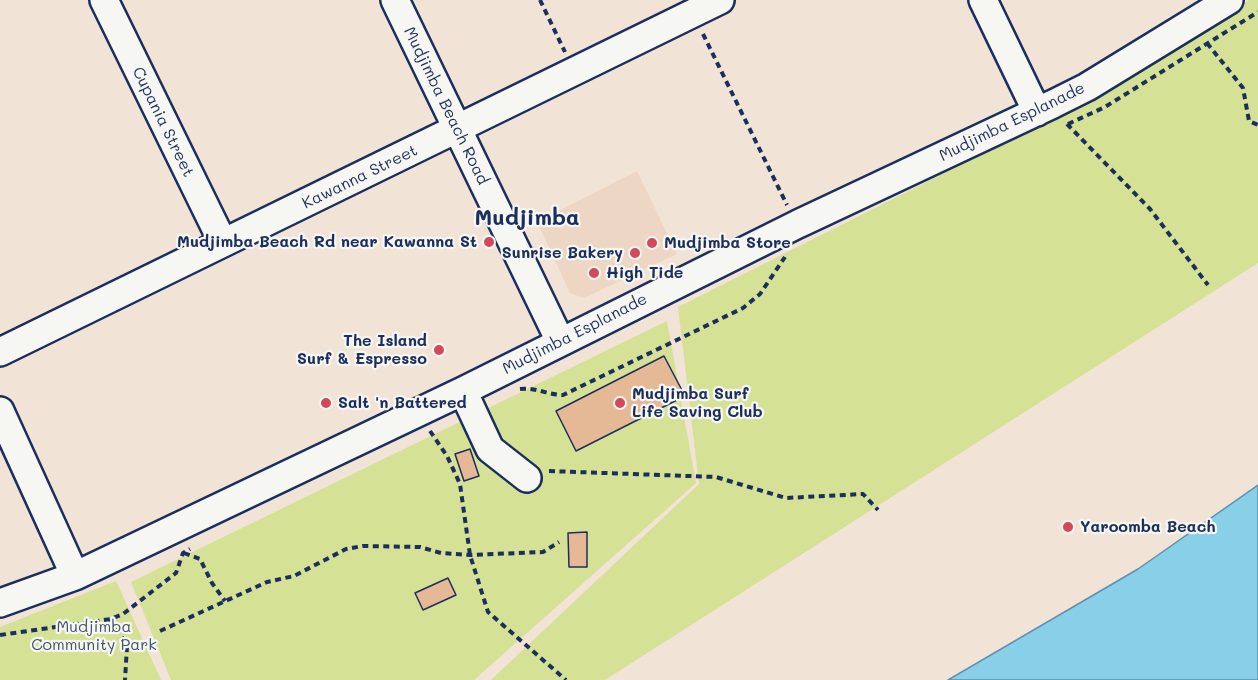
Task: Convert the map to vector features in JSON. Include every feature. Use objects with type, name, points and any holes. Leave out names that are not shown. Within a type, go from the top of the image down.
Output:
[{"type":"street","name":"Cupania Street","points":[[104,0],[223,243]]},
{"type":"street","name":"Mudjimba Beach Road","points":[[395,0],[560,341]]},
{"type":"street","name":"Kawanna Street","points":[[0,352],[458,130],[575,71],[690,6],[720,0]]},
{"type":"street","points":[[983,0],[1054,118]]},
{"type":"street","name":"Mudjimba Esplanade","points":[[0,603],[75,576],[463,392],[560,341],[798,224],[1054,118],[1200,34],[1229,0]]},
{"type":"street","points":[[463,392],[490,449],[527,478]]},
{"type":"street","points":[[0,411],[75,576]]},
{"type":"path","points":[[540,0],[575,71]]},
{"type":"path","points":[[690,6],[787,205]]},
{"type":"path","points":[[1054,118],[1105,108],[1200,34],[1258,12]]},
{"type":"path","points":[[1200,34],[1243,88],[1249,121],[1258,125]]},
{"type":"path","points":[[1054,118],[1150,209],[1208,285]]},
{"type":"path","points":[[514,392],[523,388],[563,395],[742,309],[760,294],[779,264],[790,252]]},
{"type":"path","points":[[420,434],[440,425]]},
{"type":"path","points":[[429,429],[447,456],[459,484],[470,555],[488,612],[566,680]]},
{"type":"path","points":[[527,478],[537,470],[716,477],[786,498],[863,494],[878,510]]},
{"type":"path","points":[[160,631],[267,582],[294,576],[346,549],[363,546],[420,547],[441,553],[470,555],[543,552],[559,542]]},
{"type":"path","points":[[0,635],[111,619],[123,614],[176,573],[183,553],[192,548]]},
{"type":"path","points":[[183,553],[200,559],[212,583],[225,601]]},
{"type":"path","points":[[111,619],[127,646],[125,680]]},
{"type":"shaded area","points":[[637,171],[677,254],[584,298],[570,293],[537,222]]},
{"type":"green space","points":[[1249,0],[1258,0],[1258,263],[605,680],[491,680],[699,484],[678,307],[1084,103]]},
{"type":"green space","points":[[667,321],[696,483],[474,680],[171,680],[131,582]]},
{"type":"green space","name":"Mudjimba Community Park","points":[[116,581],[161,680],[0,680],[0,627]]},
{"type":"water","points":[[1258,485],[1258,680],[948,680],[1138,569]]},
{"type":"building","name":"Mudjimba Surf Life Saving Club","points":[[664,356],[685,396],[576,451],[556,411]]},
{"type":"building","points":[[470,449],[479,476],[464,481],[455,454]]},
{"type":"building","points":[[587,532],[587,567],[569,567],[568,533]]},
{"type":"building","points":[[448,578],[456,595],[423,610],[415,593]]},
{"type":"place","name":"Mudjimba Beach Rd near Kawanna St","points":[[489,242]]},
{"type":"place","name":"Mudjimba Store","points":[[652,243]]},
{"type":"place","name":"Sunrise Bakery","points":[[635,253]]},
{"type":"place","name":"High Tide","points":[[594,273]]},
{"type":"place","name":"The Island Surf & Espresso","points":[[439,350]]},
{"type":"place","name":"Salt 'n Battered","points":[[326,403]]},
{"type":"place","name":"Mudjimba Surf Life Saving Club","points":[[620,403]]},
{"type":"place","name":"Yaroomba Beach","points":[[1068,527]]},
{"type":"district","name":"Mudjimba","points":[[527,218]]}]
